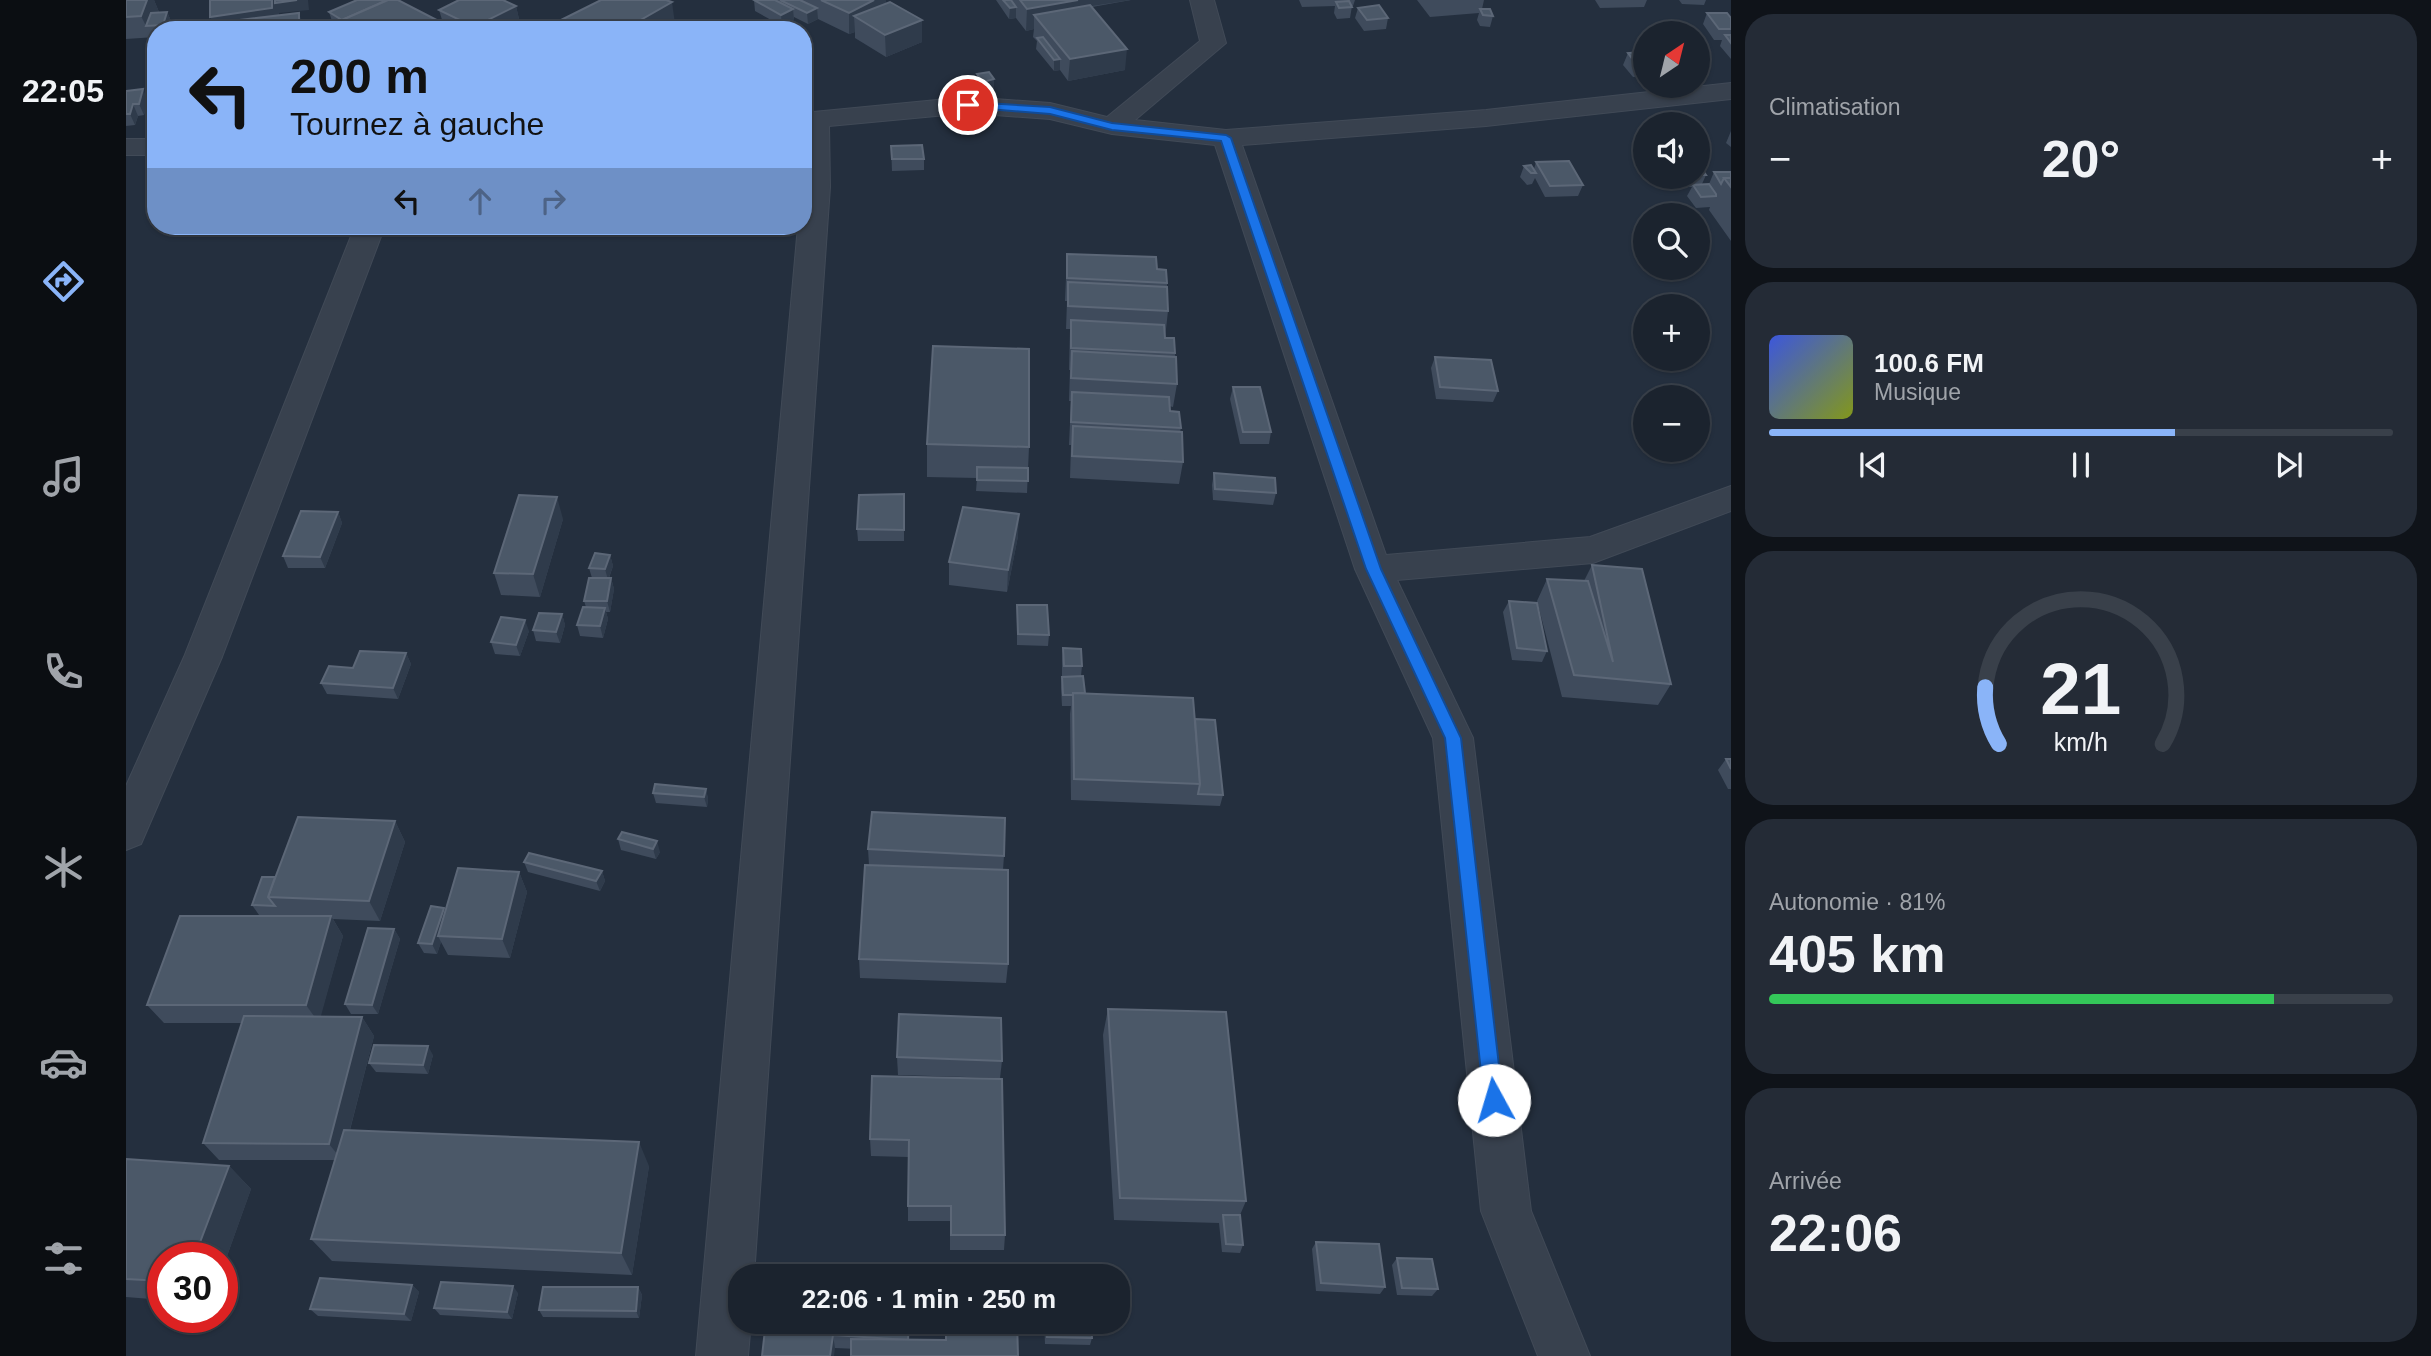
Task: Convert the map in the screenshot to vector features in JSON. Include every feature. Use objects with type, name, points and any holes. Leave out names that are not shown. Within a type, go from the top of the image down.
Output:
[{"type":"street","points":[[1112,126],[1213,43],[1202,0]]},
{"type":"street","points":[[812,120],[968,105],[1050,111],[1112,126],[1226,138],[1486,118],[1731,91]]},
{"type":"street","points":[[1226,138],[1373,569],[1453,738],[1506,1211],[1564,1356]]},
{"type":"street","points":[[722,1356],[816,187],[812,142]]},
{"type":"street","points":[[126,148],[147,147]]},
{"type":"street","points":[[126,832],[203,657],[367,235]]},
{"type":"street","points":[[1373,569],[1593,550],[1731,498]]},
{"type":"building","points":[[126,0],[147,0],[141,16],[126,17]]},
{"type":"building","points":[[210,0],[272,0],[272,8],[210,17]]},
{"type":"building","points":[[275,0],[297,0],[275,3]]},
{"type":"building","points":[[357,0],[385,1],[342,20],[329,12]]},
{"type":"building","points":[[388,0],[398,0],[439,21],[340,21]]},
{"type":"building","points":[[459,0],[503,0],[516,6],[486,21],[462,21],[439,10]]},
{"type":"building","points":[[601,0],[672,2],[639,21],[559,21]]},
{"type":"building","points":[[754,0],[775,0],[793,9],[781,15]]},
{"type":"building","points":[[780,0],[800,0],[817,8],[807,13]]},
{"type":"building","points":[[821,0],[874,0],[849,13]]},
{"type":"building","points":[[1003,0],[1011,0],[1016,7],[1010,8]]},
{"type":"building","points":[[1020,0],[1078,0],[1027,9]]},
{"type":"building","points":[[1349,1],[1352,7],[1339,8],[1336,2]]},
{"type":"building","points":[[890,2],[922,20],[885,35],[854,16]]},
{"type":"building","points":[[1090,5],[1127,49],[1070,59],[1034,15]]},
{"type":"building","points":[[1379,5],[1388,18],[1367,20],[1358,8]]},
{"type":"building","points":[[1480,9],[1490,9],[1493,16],[1483,15]]},
{"type":"building","points":[[167,12],[164,21],[148,21],[151,13]]},
{"type":"building","points":[[299,13],[299,21],[232,21]]},
{"type":"building","points":[[1707,13],[1727,13],[1731,18],[1731,29],[1719,29]]},
{"type":"building","points":[[1043,37],[1060,59],[1054,60],[1037,38]]},
{"type":"building","points":[[989,72],[994,79],[983,82],[977,74]]},
{"type":"building","points":[[143,89],[139,104],[133,104],[130,114],[126,114],[126,91]]},
{"type":"building","points":[[922,145],[924,159],[892,159],[891,146]]},
{"type":"building","points":[[1569,161],[1583,185],[1550,186],[1536,162]]},
{"type":"building","points":[[1531,165],[1536,173],[1531,173],[1524,166]]},
{"type":"building","points":[[1714,172],[1731,172],[1731,178],[1724,178],[1721,184]]},
{"type":"building","points":[[1724,178],[1731,178],[1731,187]]},
{"type":"building","points":[[1710,185],[1716,194],[1716,196],[1701,197],[1696,189],[1710,189]]},
{"type":"building","points":[[1067,254],[1156,257],[1157,269],[1166,270],[1167,283],[1067,278]]},
{"type":"building","points":[[1068,282],[1167,287],[1168,311],[1068,306]]},
{"type":"building","points":[[1071,320],[1164,325],[1165,338],[1174,338],[1175,353],[1071,348]]},
{"type":"building","points":[[933,346],[1029,349],[1029,447],[927,444]]},
{"type":"building","points":[[1072,351],[1176,357],[1177,384],[1071,378]]},
{"type":"building","points":[[1435,357],[1491,360],[1498,391],[1440,387]]},
{"type":"building","points":[[1233,387],[1260,387],[1271,432],[1243,432]]},
{"type":"building","points":[[1072,392],[1169,397],[1170,411],[1179,412],[1181,428],[1071,422]]},
{"type":"building","points":[[1073,426],[1182,432],[1183,462],[1072,456]]},
{"type":"building","points":[[977,467],[1028,468],[1028,481],[977,480]]},
{"type":"building","points":[[1214,473],[1275,478],[1276,493],[1215,489]]},
{"type":"building","points":[[904,494],[904,530],[857,529],[859,495]]},
{"type":"building","points":[[519,495],[557,497],[533,574],[494,573]]},
{"type":"building","points":[[963,507],[1019,514],[1008,570],[949,562]]},
{"type":"building","points":[[301,511],[338,512],[320,557],[283,556]]},
{"type":"building","points":[[595,553],[610,555],[605,569],[589,568]]},
{"type":"building","points":[[1592,565],[1642,569],[1671,684],[1574,675],[1547,579],[1588,581],[1613,662]]},
{"type":"building","points":[[589,578],[611,578],[607,601],[584,601]]},
{"type":"building","points":[[1509,601],[1537,603],[1547,651],[1517,648]]},
{"type":"building","points":[[1017,605],[1047,605],[1049,635],[1018,634]]},
{"type":"building","points":[[583,607],[605,608],[600,626],[577,625]]},
{"type":"building","points":[[539,613],[562,614],[556,632],[533,630]]},
{"type":"building","points":[[501,617],[525,620],[516,645],[491,642]]},
{"type":"building","points":[[1063,648],[1081,649],[1082,666],[1064,666]]},
{"type":"building","points":[[360,651],[406,653],[393,688],[321,683],[329,666],[353,668]]},
{"type":"building","points":[[1083,676],[1085,693],[1063,695],[1062,677]]},
{"type":"building","points":[[1073,693],[1193,698],[1200,784],[1074,779]]},
{"type":"building","points":[[1195,719],[1215,720],[1223,795],[1198,794],[1200,784]]},
{"type":"building","points":[[655,784],[706,789],[704,797],[653,793]]},
{"type":"building","points":[[872,812],[1005,818],[1004,856],[868,849]]},
{"type":"building","points":[[298,817],[395,821],[369,901],[268,897]]},
{"type":"building","points":[[622,832],[657,841],[653,849],[618,839]]},
{"type":"building","points":[[529,853],[602,871],[596,881],[524,862]]},
{"type":"building","points":[[865,865],[1008,870],[1008,964],[859,959]]},
{"type":"building","points":[[458,868],[519,872],[502,939],[438,936]]},
{"type":"building","points":[[262,877],[275,877],[268,897],[275,906],[252,905]]},
{"type":"building","points":[[431,906],[444,908],[432,944],[418,943]]},
{"type":"building","points":[[180,916],[331,916],[306,1005],[147,1005]]},
{"type":"building","points":[[368,928],[394,929],[372,1005],[345,1004]]},
{"type":"building","points":[[1108,1009],[1226,1012],[1246,1201],[1120,1198]]},
{"type":"building","points":[[899,1014],[1001,1018],[1002,1061],[897,1057]]},
{"type":"building","points":[[244,1016],[362,1017],[329,1144],[203,1143]]},
{"type":"building","points":[[374,1045],[428,1046],[423,1065],[369,1063]]},
{"type":"building","points":[[872,1076],[1002,1079],[1005,1235],[951,1235],[951,1206],[908,1206],[909,1140],[870,1139]]},
{"type":"building","points":[[344,1130],[639,1142],[621,1253],[311,1239]]},
{"type":"building","points":[[126,1159],[229,1166],[200,1242],[147,1242],[147,1280],[126,1279]]},
{"type":"building","points":[[1223,1215],[1240,1215],[1243,1245],[1226,1244]]},
{"type":"building","points":[[1316,1242],[1379,1244],[1385,1287],[1321,1283]]},
{"type":"building","points":[[1397,1258],[1432,1259],[1438,1289],[1402,1288]]},
{"type":"building","points":[[320,1278],[412,1285],[404,1314],[310,1309]]},
{"type":"building","points":[[441,1282],[513,1286],[507,1312],[434,1308]]},
{"type":"building","points":[[543,1287],[638,1287],[636,1311],[539,1310]]},
{"type":"building","points":[[765,1334],[908,1334],[908,1340],[833,1335],[830,1356],[762,1356]]},
{"type":"building","points":[[946,1334],[1017,1334],[1018,1356],[851,1356],[851,1339],[946,1340]]},
{"type":"building","points":[[1047,1334],[1092,1334],[1092,1338],[1047,1337]]},
{"type":"route","points":[[968,105],[1050,111],[1112,126],[1226,138],[1373,569],[1453,738],[1494,1100]]}]
